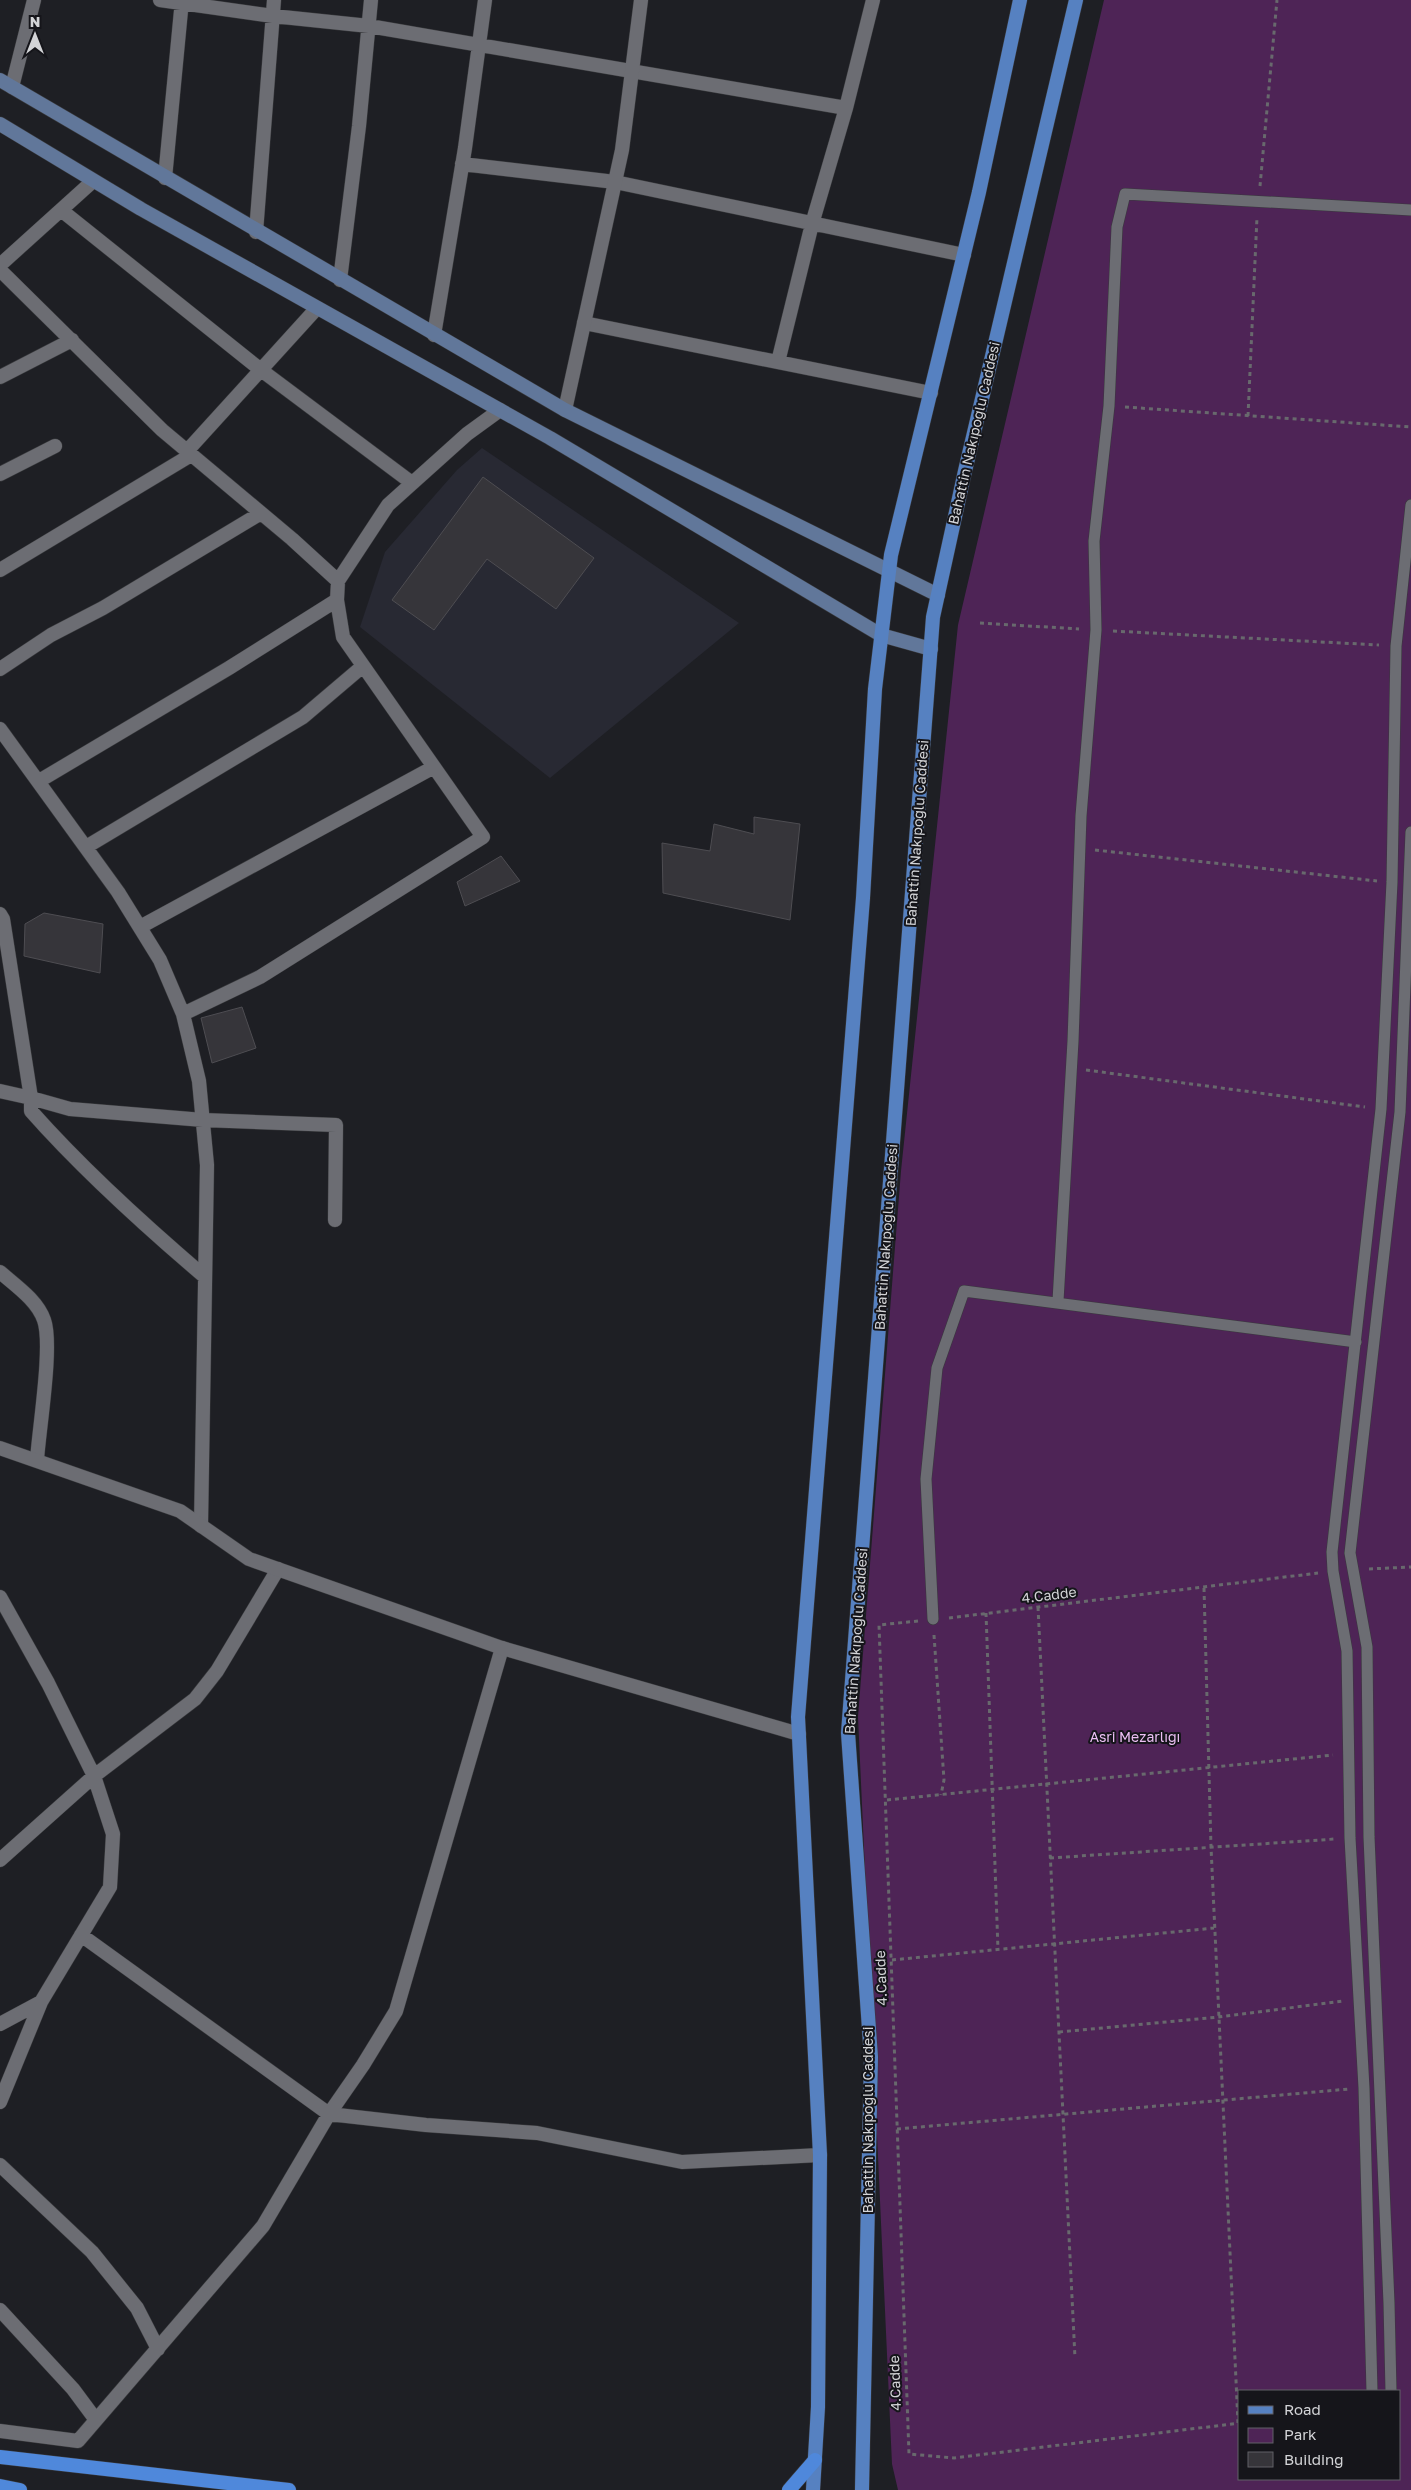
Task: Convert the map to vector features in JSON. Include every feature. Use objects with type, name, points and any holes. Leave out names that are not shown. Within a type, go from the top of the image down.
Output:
[{"type":"highway","points":[[0,2457],[289,2490]]},
{"type":"highway","points":[[790,2490],[815,2460]]},
{"type":"highway","points":[[0,2486],[20,2490]]},
{"type":"main road","points":[[812,2490],[818,2407],[820,2155],[799,1734],[800,1688],[863,898],[875,689],[889,571],[964,256],[1020,0]]},
{"type":"main road","name":"Bahattin Nakıpoğlu Caddesi","points":[[862,2490],[871,2056],[848,1733],[931,649],[938,595],[965,472],[1076,0]]},
{"type":"main road","points":[[6,84],[256,232],[565,410],[938,595]]},
{"type":"main road","points":[[0,124],[317,308],[500,410],[880,635],[931,649]]},
{"type":"street","points":[[6,84],[34,0]]},
{"type":"street","points":[[160,0],[273,16],[368,26],[479,43],[846,108]]},
{"type":"street","points":[[256,232],[274,0]]},
{"type":"street","points":[[340,280],[371,0]]},
{"type":"street","points":[[434,334],[462,164],[485,0]]},
{"type":"street","points":[[565,410],[622,150],[641,0]]},
{"type":"street","points":[[778,362],[812,224],[846,108],[873,0]]},
{"type":"street","points":[[164,178],[182,2]]},
{"type":"street","points":[[462,164],[615,182],[964,256]]},
{"type":"street","points":[[0,265],[94,180]]},
{"type":"street","points":[[61,210],[261,370],[412,483]]},
{"type":"street","points":[[0,270],[162,430],[338,581]]},
{"type":"street","points":[[0,570],[189,453],[317,308]]},
{"type":"street","points":[[584,323],[930,393]]},
{"type":"street","points":[[0,377],[72,340]]},
{"type":"street","points":[[183,1014],[260,977],[483,837],[343,637],[337,600],[338,581],[388,505],[467,434],[500,410]]},
{"type":"street","points":[[0,474],[54,446]]},
{"type":"street","points":[[0,669],[51,635],[111,603],[261,513]]},
{"type":"street","points":[[39,781],[221,673],[337,600]]},
{"type":"street","points":[[86,847],[302,717],[364,666]]},
{"type":"street","points":[[0,729],[118,892],[160,960],[183,1014],[199,1081],[207,1165],[201,1526]]},
{"type":"street","points":[[140,927],[434,766]]},
{"type":"street","points":[[1,918],[31,1098],[31,1110],[62,1146],[137,1218],[205,1277]]},
{"type":"street","points":[[0,1091],[70,1109],[203,1120],[336,1125],[335,1220]]},
{"type":"street","points":[[0,1272],[31,1299],[44,1321],[46,1349],[37,1460]]},
{"type":"street","points":[[0,1448],[180,1511],[249,1559],[502,1648],[799,1734]]},
{"type":"street","points":[[0,1860],[94,1776],[195,1699],[217,1670],[278,1569]]},
{"type":"street","points":[[0,1597],[48,1683],[94,1776],[113,1834],[110,1886],[41,2002],[0,2102]]},
{"type":"street","points":[[0,2431],[78,2441],[263,2226],[329,2114],[364,2065],[396,2011],[502,1648]]},
{"type":"street","points":[[81,1935],[329,2114],[426,2125],[536,2133],[682,2162],[820,2155]]},
{"type":"street","points":[[0,2024],[41,2002]]},
{"type":"street","points":[[0,2165],[92,2252],[137,2308],[158,2349]]},
{"type":"street","points":[[0,2310],[73,2389],[96,2420]]},
{"type":"lane","points":[[1058,1301],[1071,1068],[1080,848],[1096,630],[1094,541],[1109,406],[1117,227],[1125,194],[1411,210]]},
{"type":"lane","points":[[1372,2390],[1361,1999],[1350,1838],[1347,1651],[1333,1572],[1332,1552],[1381,1109],[1392,882],[1396,646],[1411,506]]},
{"type":"lane","points":[[1391,2390],[1389,2293],[1369,1837],[1367,1647],[1350,1553],[1400,1112],[1411,832]]},
{"type":"lane","points":[[933,1619],[926,1479],[937,1368],[964,1290],[1356,1342]]},
{"type":"path","points":[[1109,406],[1411,427]]},
{"type":"path","points":[[980,623],[1396,646]]},
{"type":"path","points":[[1080,848],[1392,882]]},
{"type":"path","points":[[1071,1068],[1381,1109]]},
{"type":"path","points":[[1352,1570],[1411,1567]]},
{"type":"path","name":"4.Cadde","points":[[1238,2423],[954,2458],[909,2454],[887,1800],[879,1625],[1038,1608],[1333,1572]]},
{"type":"path","points":[[1204,1588],[1214,1928],[1238,2403]]},
{"type":"path","points":[[1038,1608],[1075,2358]]},
{"type":"path","points":[[986,1613],[998,1950]]},
{"type":"path","points":[[933,1619],[944,1780],[941,1795]]},
{"type":"path","points":[[887,1800],[1349,1754]]},
{"type":"path","points":[[1050,1858],[1350,1838]]},
{"type":"path","points":[[892,1960],[1214,1928]]},
{"type":"path","points":[[1059,2032],[1219,2017],[1361,1999]]},
{"type":"path","points":[[897,2128],[1364,2088]]},
{"type":"shaded area","points":[[482,448],[739,623],[550,778],[360,627],[385,552],[457,470]]},
{"type":"green space","name":"Asri Mezarlığı","points":[[1104,0],[1411,0],[1411,2490],[898,2490],[892,2464],[858,1717],[901,1171],[958,625]]},
{"type":"building","points":[[483,477],[594,558],[556,609],[487,559],[434,630],[392,600]]},
{"type":"building","points":[[754,817],[800,824],[790,920],[663,893],[662,843],[710,851],[714,824],[754,834]]},
{"type":"building","points":[[501,856],[520,881],[465,906],[457,882]]},
{"type":"building","points":[[44,913],[103,924],[100,973],[24,956],[25,924]]},
{"type":"building","points":[[242,1007],[256,1048],[212,1063],[201,1018]]}]
